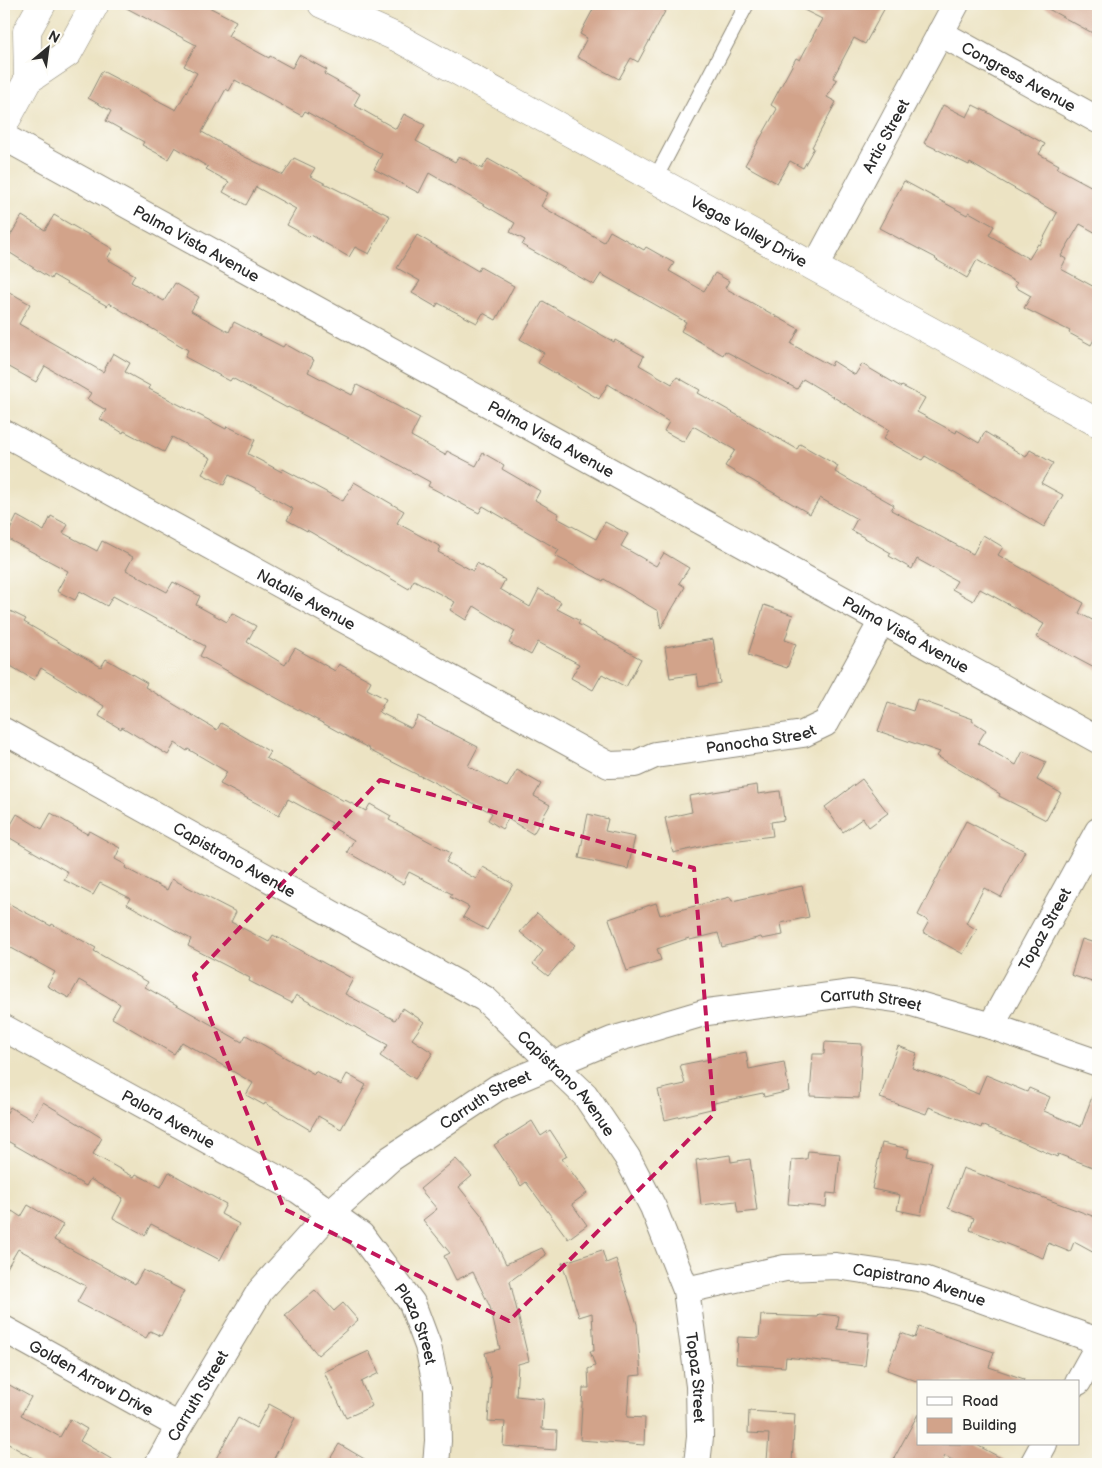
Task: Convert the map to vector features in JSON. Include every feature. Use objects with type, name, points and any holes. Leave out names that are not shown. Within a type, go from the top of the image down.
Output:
[{"type":"street","points":[[28,80],[27,31],[42,4]]},
{"type":"street","points":[[4,124],[28,80],[68,53],[95,4]]},
{"type":"street","name":"Vegas Valley Drive","points":[[322,4],[398,38],[1098,424]]},
{"type":"street","name":"Vegas Valley Drive","points":[[349,4],[398,38]]},
{"type":"street","name":"Artic Street","points":[[815,268],[956,4]]},
{"type":"street","name":"Congress Avenue","points":[[940,33],[1098,120]]},
{"type":"street","name":"Palma Vista Avenue","points":[[4,136],[1098,740]]},
{"type":"street","name":"Natalie Avenue","points":[[4,433],[609,765]]},
{"type":"street","name":"Panocha Street","points":[[609,765],[635,764],[655,755],[803,734],[826,723],[882,621]]},
{"type":"street","name":"Capistrano Avenue","points":[[4,731],[485,999],[585,1095],[627,1156],[653,1207],[686,1290],[786,1268],[836,1266],[924,1279],[1098,1341]]},
{"type":"street","name":"Topaz Street","points":[[991,1026],[1098,831]]},
{"type":"street","name":"Carruth Street","points":[[158,1464],[260,1291],[330,1213],[390,1159],[497,1088],[612,1040],[707,1012],[852,994],[902,1000],[991,1026]]},
{"type":"street","points":[[991,1026],[1098,1063]]},
{"type":"street","name":"Palora Avenue","points":[[4,1028],[298,1190],[330,1213]]},
{"type":"street","name":"Plaza Street","points":[[330,1213],[361,1235],[412,1303],[428,1346],[437,1390],[438,1441],[436,1464]]},
{"type":"street","name":"Topaz Street","points":[[686,1290],[699,1386],[700,1437],[697,1464]]},
{"type":"street","name":"Golden Arrow Drive","points":[[4,1329],[179,1426]]},
{"type":"street","points":[[1079,1380],[1098,1346]]},
{"type":"street","points":[[1034,1464],[1043,1446]]},
{"type":"lane","points":[[655,179],[747,4]]},
{"type":"highlighted area","points":[[380,780],[694,868],[714,1114],[509,1321],[284,1209],[194,976]]},
{"type":"building","points":[[119,4],[203,4],[236,21],[228,36],[292,68],[299,55],[327,70],[324,74],[360,94],[354,105],[396,129],[404,114],[425,125],[416,141],[455,162],[459,156],[482,169],[488,159],[548,193],[541,206],[604,242],[610,231],[644,250],[646,247],[674,263],[669,271],[704,291],[715,273],[729,281],[725,288],[799,329],[791,344],[831,366],[833,361],[855,375],[862,364],[901,387],[925,398],[917,412],[956,433],[957,430],[979,443],[985,432],[1026,457],[1030,450],[1053,463],[1041,483],[1063,495],[1044,527],[925,456],[922,460],[883,439],[889,430],[803,379],[797,389],[725,351],[723,355],[681,331],[686,322],[601,274],[594,285],[522,245],[525,240],[510,232],[515,223],[429,173],[419,193],[374,169],[382,154],[305,111],[302,116],[235,80],[229,91],[226,89],[202,132],[245,157],[283,175],[294,158],[315,168],[310,176],[390,216],[369,254],[355,247],[349,257],[311,235],[309,237],[287,225],[296,209],[256,187],[246,205],[223,192],[229,182],[206,169],[208,167],[175,147],[168,159],[142,145],[144,142],[106,121],[111,111],[88,98],[102,71],[176,110],[197,73],[184,66],[196,45]]},
{"type":"building","points":[[596,4],[669,4],[638,62],[631,58],[619,79],[577,57],[587,38],[580,34]]},
{"type":"building","points":[[792,4],[887,4],[865,44],[854,38],[833,78],[837,80],[827,97],[836,102],[803,168],[790,161],[777,183],[745,165],[777,109],[771,105],[796,58],[800,60],[822,19]]},
{"type":"building","points":[[1039,4],[1098,4],[1098,36]]},
{"type":"building","points":[[943,105],[967,117],[973,105],[987,112],[1045,144],[1039,154],[1059,165],[1057,168],[1098,190],[1098,234],[1080,224],[1061,256],[1066,259],[1061,269],[1098,289],[1098,332],[1091,345],[1069,333],[1070,331],[1024,308],[1031,296],[1015,287],[1017,283],[977,260],[967,278],[936,258],[879,228],[904,181],[967,215],[969,212],[994,226],[989,235],[1029,259],[1038,244],[1040,245],[1057,213],[970,163],[969,165],[924,143]]},
{"type":"building","points":[[54,215],[113,249],[107,259],[135,275],[131,282],[164,301],[175,283],[199,297],[191,311],[229,332],[234,322],[283,347],[285,344],[314,360],[308,372],[352,395],[357,385],[420,418],[411,436],[445,455],[447,451],[476,466],[483,453],[504,465],[502,469],[540,491],[535,500],[559,514],[557,518],[596,539],[605,522],[628,534],[621,546],[656,566],[664,553],[689,568],[679,583],[685,587],[661,628],[658,611],[604,579],[603,581],[555,556],[559,550],[483,506],[479,513],[428,486],[430,482],[357,442],[287,408],[232,378],[230,381],[185,357],[188,350],[109,303],[107,306],[53,275],[51,279],[4,249],[22,216],[45,230]]},
{"type":"building","points":[[417,235],[478,271],[480,267],[514,286],[496,320],[483,313],[477,323],[438,303],[436,307],[412,293],[420,281],[397,268]]},
{"type":"building","points":[[4,289],[30,304],[19,324],[103,372],[113,353],[130,363],[125,372],[150,386],[149,389],[226,429],[227,426],[255,440],[248,454],[282,472],[283,469],[343,501],[354,482],[404,511],[397,523],[441,547],[438,552],[473,571],[477,563],[505,580],[500,589],[530,607],[539,589],[561,602],[557,609],[580,621],[578,624],[641,659],[626,687],[602,674],[593,690],[571,678],[579,664],[538,642],[531,655],[509,643],[515,631],[474,606],[466,620],[450,610],[455,602],[414,580],[409,589],[287,520],[293,509],[248,484],[229,475],[224,485],[202,474],[211,458],[172,437],[164,452],[124,431],[123,433],[100,419],[106,410],[87,399],[91,393],[45,366],[36,382],[4,364]]},
{"type":"building","points":[[543,301],[614,342],[615,340],[644,356],[639,365],[672,384],[677,377],[700,390],[698,393],[797,449],[800,444],[838,466],[835,472],[894,505],[891,510],[973,554],[983,535],[1003,547],[998,555],[1084,603],[1079,613],[1098,623],[1098,670],[1036,637],[1044,624],[1004,602],[980,589],[973,601],[952,589],[957,581],[917,559],[912,569],[889,556],[891,553],[851,530],[857,519],[820,498],[810,514],[725,466],[735,450],[693,426],[684,442],[664,431],[669,422],[608,384],[599,399],[538,363],[544,353],[520,339]]},
{"type":"building","points":[[17,516],[44,531],[51,516],[68,525],[63,533],[97,551],[102,541],[133,557],[126,570],[167,592],[173,582],[200,596],[196,605],[227,622],[232,613],[256,626],[247,642],[285,665],[295,648],[335,671],[339,664],[371,681],[367,689],[386,699],[379,712],[411,728],[418,716],[478,747],[468,766],[507,787],[517,770],[541,784],[534,796],[550,805],[533,834],[508,819],[502,829],[488,820],[492,813],[369,750],[200,656],[205,646],[113,596],[107,606],[80,591],[75,600],[57,591],[68,571],[6,538]]},
{"type":"building","points":[[764,605],[793,615],[785,640],[796,644],[787,668],[748,655]]},
{"type":"building","points":[[4,608],[26,619],[24,622],[101,667],[106,659],[147,683],[145,687],[217,730],[221,723],[270,752],[266,758],[344,801],[366,811],[370,804],[391,816],[389,820],[451,853],[446,862],[476,879],[483,867],[513,884],[487,930],[463,917],[469,907],[450,897],[452,894],[409,872],[403,884],[347,852],[354,840],[330,826],[332,823],[288,799],[279,815],[220,784],[227,772],[188,749],[187,751],[175,743],[168,755],[122,727],[121,729],[99,716],[104,706],[41,668],[34,680],[4,662]]},
{"type":"building","points":[[713,639],[720,683],[699,687],[697,674],[670,678],[665,647]]},
{"type":"building","points":[[917,699],[973,719],[972,721],[986,730],[978,743],[1016,765],[1023,751],[1046,762],[1037,780],[1061,793],[1046,820],[999,796],[1000,794],[937,756],[940,752],[878,731],[888,703],[913,711]]},
{"type":"building","points":[[862,779],[888,813],[869,827],[863,818],[843,832],[825,807]]},
{"type":"building","points":[[757,785],[758,794],[780,791],[784,820],[771,822],[773,836],[722,842],[673,853],[665,818],[692,812],[689,796]]},
{"type":"building","points":[[51,813],[87,834],[89,831],[120,848],[115,859],[126,865],[125,868],[167,890],[172,879],[236,912],[231,922],[269,942],[273,935],[353,979],[345,994],[395,1020],[403,1008],[424,1022],[412,1039],[433,1053],[415,1079],[380,1056],[388,1045],[296,995],[292,1003],[249,981],[250,978],[188,946],[191,939],[127,904],[130,898],[100,883],[93,895],[64,880],[68,872],[5,835],[17,814],[42,829]]},
{"type":"building","points":[[588,814],[608,819],[605,831],[635,837],[628,869],[579,858]]},
{"type":"building","points":[[966,821],[1025,851],[1001,897],[984,888],[966,923],[977,930],[963,954],[923,932],[929,921],[918,915]]},
{"type":"building","points":[[802,886],[809,917],[781,923],[783,935],[762,939],[761,937],[722,947],[718,933],[690,940],[689,938],[657,949],[661,960],[627,971],[609,919],[656,903],[660,915],[730,897],[732,901]]},
{"type":"building","points":[[4,901],[96,948],[94,951],[148,982],[145,987],[242,1042],[246,1035],[314,1074],[315,1071],[341,1085],[347,1074],[366,1085],[341,1129],[318,1116],[310,1130],[265,1103],[264,1105],[246,1095],[253,1083],[182,1042],[174,1054],[112,1018],[120,1004],[79,980],[69,998],[47,986],[55,972],[4,944]]},
{"type":"building","points":[[537,913],[575,945],[548,976],[533,964],[543,951],[520,932]]},
{"type":"building","points":[[1082,939],[1098,944],[1098,984],[1071,975]]},
{"type":"building","points":[[825,1042],[862,1044],[859,1098],[810,1096],[813,1054],[824,1054]]},
{"type":"building","points":[[898,1046],[917,1053],[912,1068],[939,1077],[978,1094],[986,1075],[1027,1092],[1029,1088],[1050,1097],[1044,1111],[1081,1127],[1096,1086],[1098,1086],[1098,1169],[1058,1154],[1057,1157],[982,1125],[981,1128],[929,1107],[926,1114],[880,1098]]},
{"type":"building","points":[[746,1052],[749,1069],[784,1062],[789,1091],[764,1097],[763,1093],[714,1103],[715,1108],[665,1120],[658,1090],[685,1084],[680,1065]]},
{"type":"building","points":[[43,1102],[102,1138],[93,1154],[134,1177],[136,1174],[161,1187],[169,1172],[226,1204],[221,1214],[239,1224],[220,1260],[151,1224],[145,1235],[113,1218],[123,1198],[90,1179],[86,1186],[4,1139],[4,1118],[10,1107],[32,1120]]},
{"type":"building","points":[[532,1121],[541,1136],[550,1130],[567,1156],[562,1159],[587,1193],[572,1204],[587,1225],[568,1239],[526,1182],[521,1186],[494,1145]]},
{"type":"building","points":[[882,1143],[909,1149],[907,1157],[932,1162],[921,1215],[897,1210],[900,1195],[872,1189]]},
{"type":"building","points":[[808,1151],[840,1154],[836,1194],[827,1193],[826,1207],[788,1204],[792,1160],[807,1159]]},
{"type":"building","points":[[730,1155],[731,1162],[750,1159],[757,1211],[738,1213],[736,1201],[701,1205],[696,1160]]},
{"type":"building","points":[[456,1159],[472,1176],[459,1187],[483,1217],[506,1264],[542,1248],[546,1255],[510,1281],[529,1361],[518,1364],[516,1396],[544,1399],[542,1429],[557,1430],[556,1450],[503,1446],[505,1422],[488,1421],[491,1380],[485,1353],[500,1349],[490,1307],[473,1272],[456,1280],[444,1256],[450,1253],[423,1220],[437,1209],[420,1189]]},
{"type":"building","points":[[963,1168],[1098,1218],[1098,1255],[1074,1242],[1070,1252],[1048,1243],[1043,1258],[970,1230],[974,1218],[948,1208]]},
{"type":"building","points":[[28,1205],[63,1225],[54,1240],[135,1284],[143,1270],[184,1291],[161,1336],[150,1331],[146,1338],[77,1302],[86,1286],[18,1249],[4,1273],[4,1225],[12,1211],[21,1217]]},
{"type":"building","points":[[602,1250],[606,1263],[616,1259],[637,1324],[641,1375],[630,1376],[627,1417],[645,1418],[644,1445],[580,1440],[583,1388],[589,1388],[588,1369],[595,1366],[590,1351],[594,1351],[592,1313],[579,1317],[562,1263]]},
{"type":"building","points":[[315,1290],[334,1311],[343,1303],[358,1320],[318,1355],[285,1315]]},
{"type":"building","points":[[819,1314],[839,1316],[837,1329],[869,1333],[865,1366],[786,1357],[785,1367],[736,1364],[738,1337],[759,1338],[761,1315],[818,1317]]},
{"type":"building","points":[[919,1327],[994,1352],[989,1367],[1024,1380],[917,1381],[887,1370],[901,1333],[915,1338]]},
{"type":"building","points":[[369,1351],[379,1373],[361,1382],[372,1406],[346,1418],[324,1372]]},
{"type":"building","points":[[4,1382],[31,1397],[21,1415],[60,1437],[70,1419],[87,1429],[80,1441],[120,1464],[43,1464],[5,1442],[4,1445]]},
{"type":"building","points":[[269,1404],[295,1418],[271,1464],[213,1464],[238,1418],[256,1428]]},
{"type":"building","points":[[749,1411],[795,1414],[792,1463],[767,1461],[769,1434],[748,1433]]},
{"type":"building","points":[[917,1416],[917,1446],[979,1446],[1012,1464],[960,1464],[945,1456],[941,1464],[891,1464]]},
{"type":"building","points":[[339,1444],[373,1464],[327,1464]]}]
